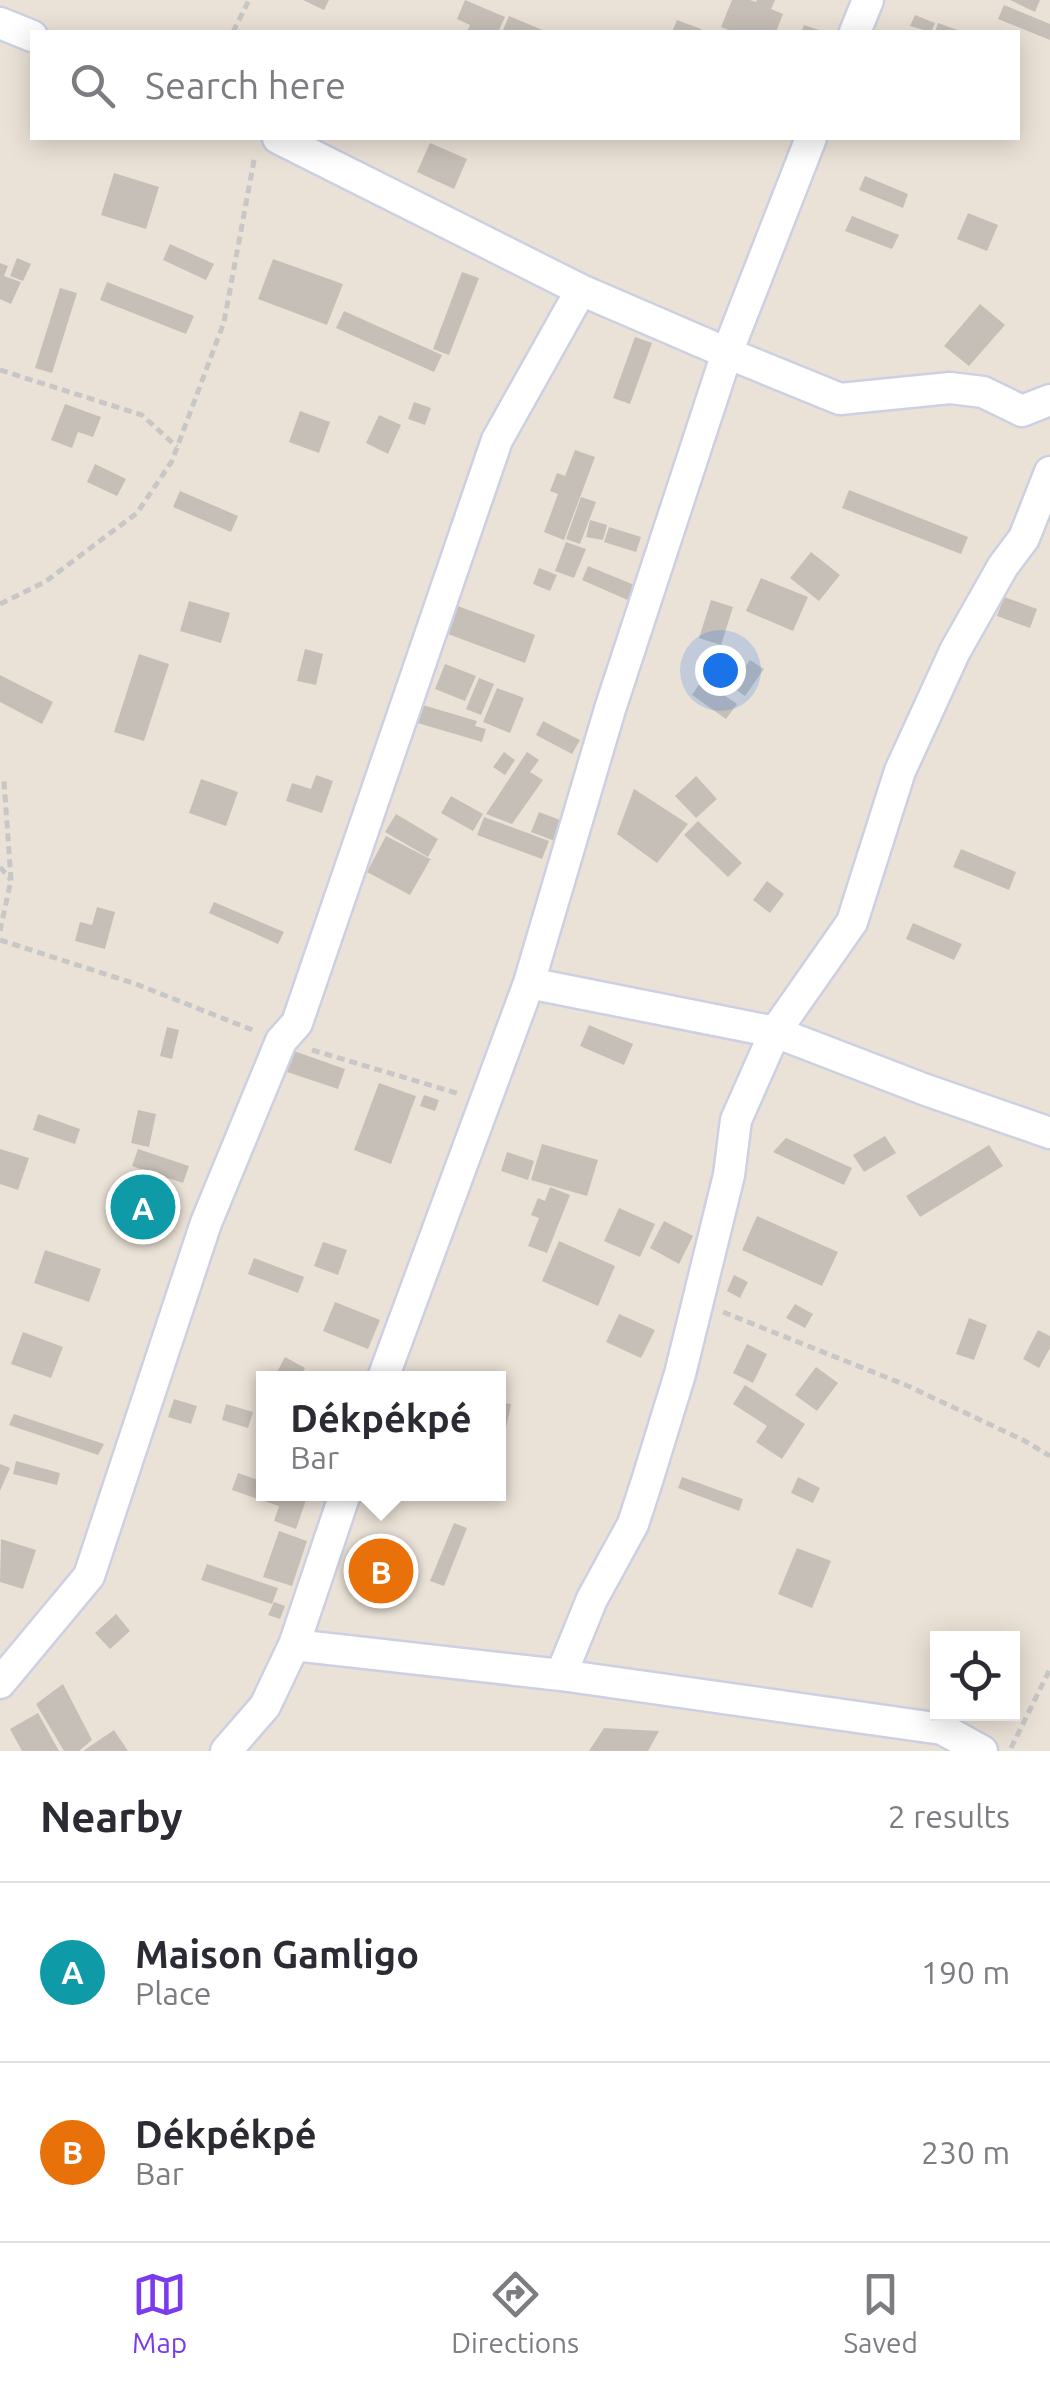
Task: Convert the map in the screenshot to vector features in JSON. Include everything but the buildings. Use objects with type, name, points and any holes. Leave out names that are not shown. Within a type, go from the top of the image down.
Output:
[{"type":"street","points":[[855,30],[868,0]]},
{"type":"street","points":[[0,23],[30,35]]},
{"type":"street","points":[[386,1371],[529,982],[610,709],[728,353],[810,140]]},
{"type":"street","points":[[266,147],[581,290],[840,399],[950,388],[983,392],[1022,411],[1050,400]]},
{"type":"street","points":[[0,1683],[89,1576],[206,1223],[282,1041],[296,1023],[496,440],[581,290]]},
{"type":"street","points":[[561,1675],[592,1599],[633,1524],[680,1374],[729,1175],[736,1120],[776,1032],[852,922],[900,770],[955,651],[1002,566],[1024,538],[1050,472]]},
{"type":"street","points":[[529,982],[776,1032],[1050,1133]]},
{"type":"street","points":[[226,1751],[265,1706],[294,1645],[342,1501]]},
{"type":"street","points":[[294,1645],[561,1675],[942,1729],[982,1751]]},
{"type":"path","points":[[234,30],[248,0]]},
{"type":"path","points":[[0,604],[44,582],[137,512],[172,462],[224,322],[266,147]]},
{"type":"path","points":[[0,370],[142,415],[177,447]]},
{"type":"path","points":[[0,931],[11,880],[4,781]]},
{"type":"path","points":[[0,867],[11,880]]},
{"type":"path","points":[[0,940],[136,984],[282,1041],[487,1102]]},
{"type":"path","points":[[698,1302],[908,1386],[1050,1456]]},
{"type":"path","points":[[1010,1751],[1050,1669]]},
{"type":"place","name":"Maison Gamligo","points":[[143,1207]]},
{"type":"place","name":"Dékpékpé","points":[[381,1571]]}]
